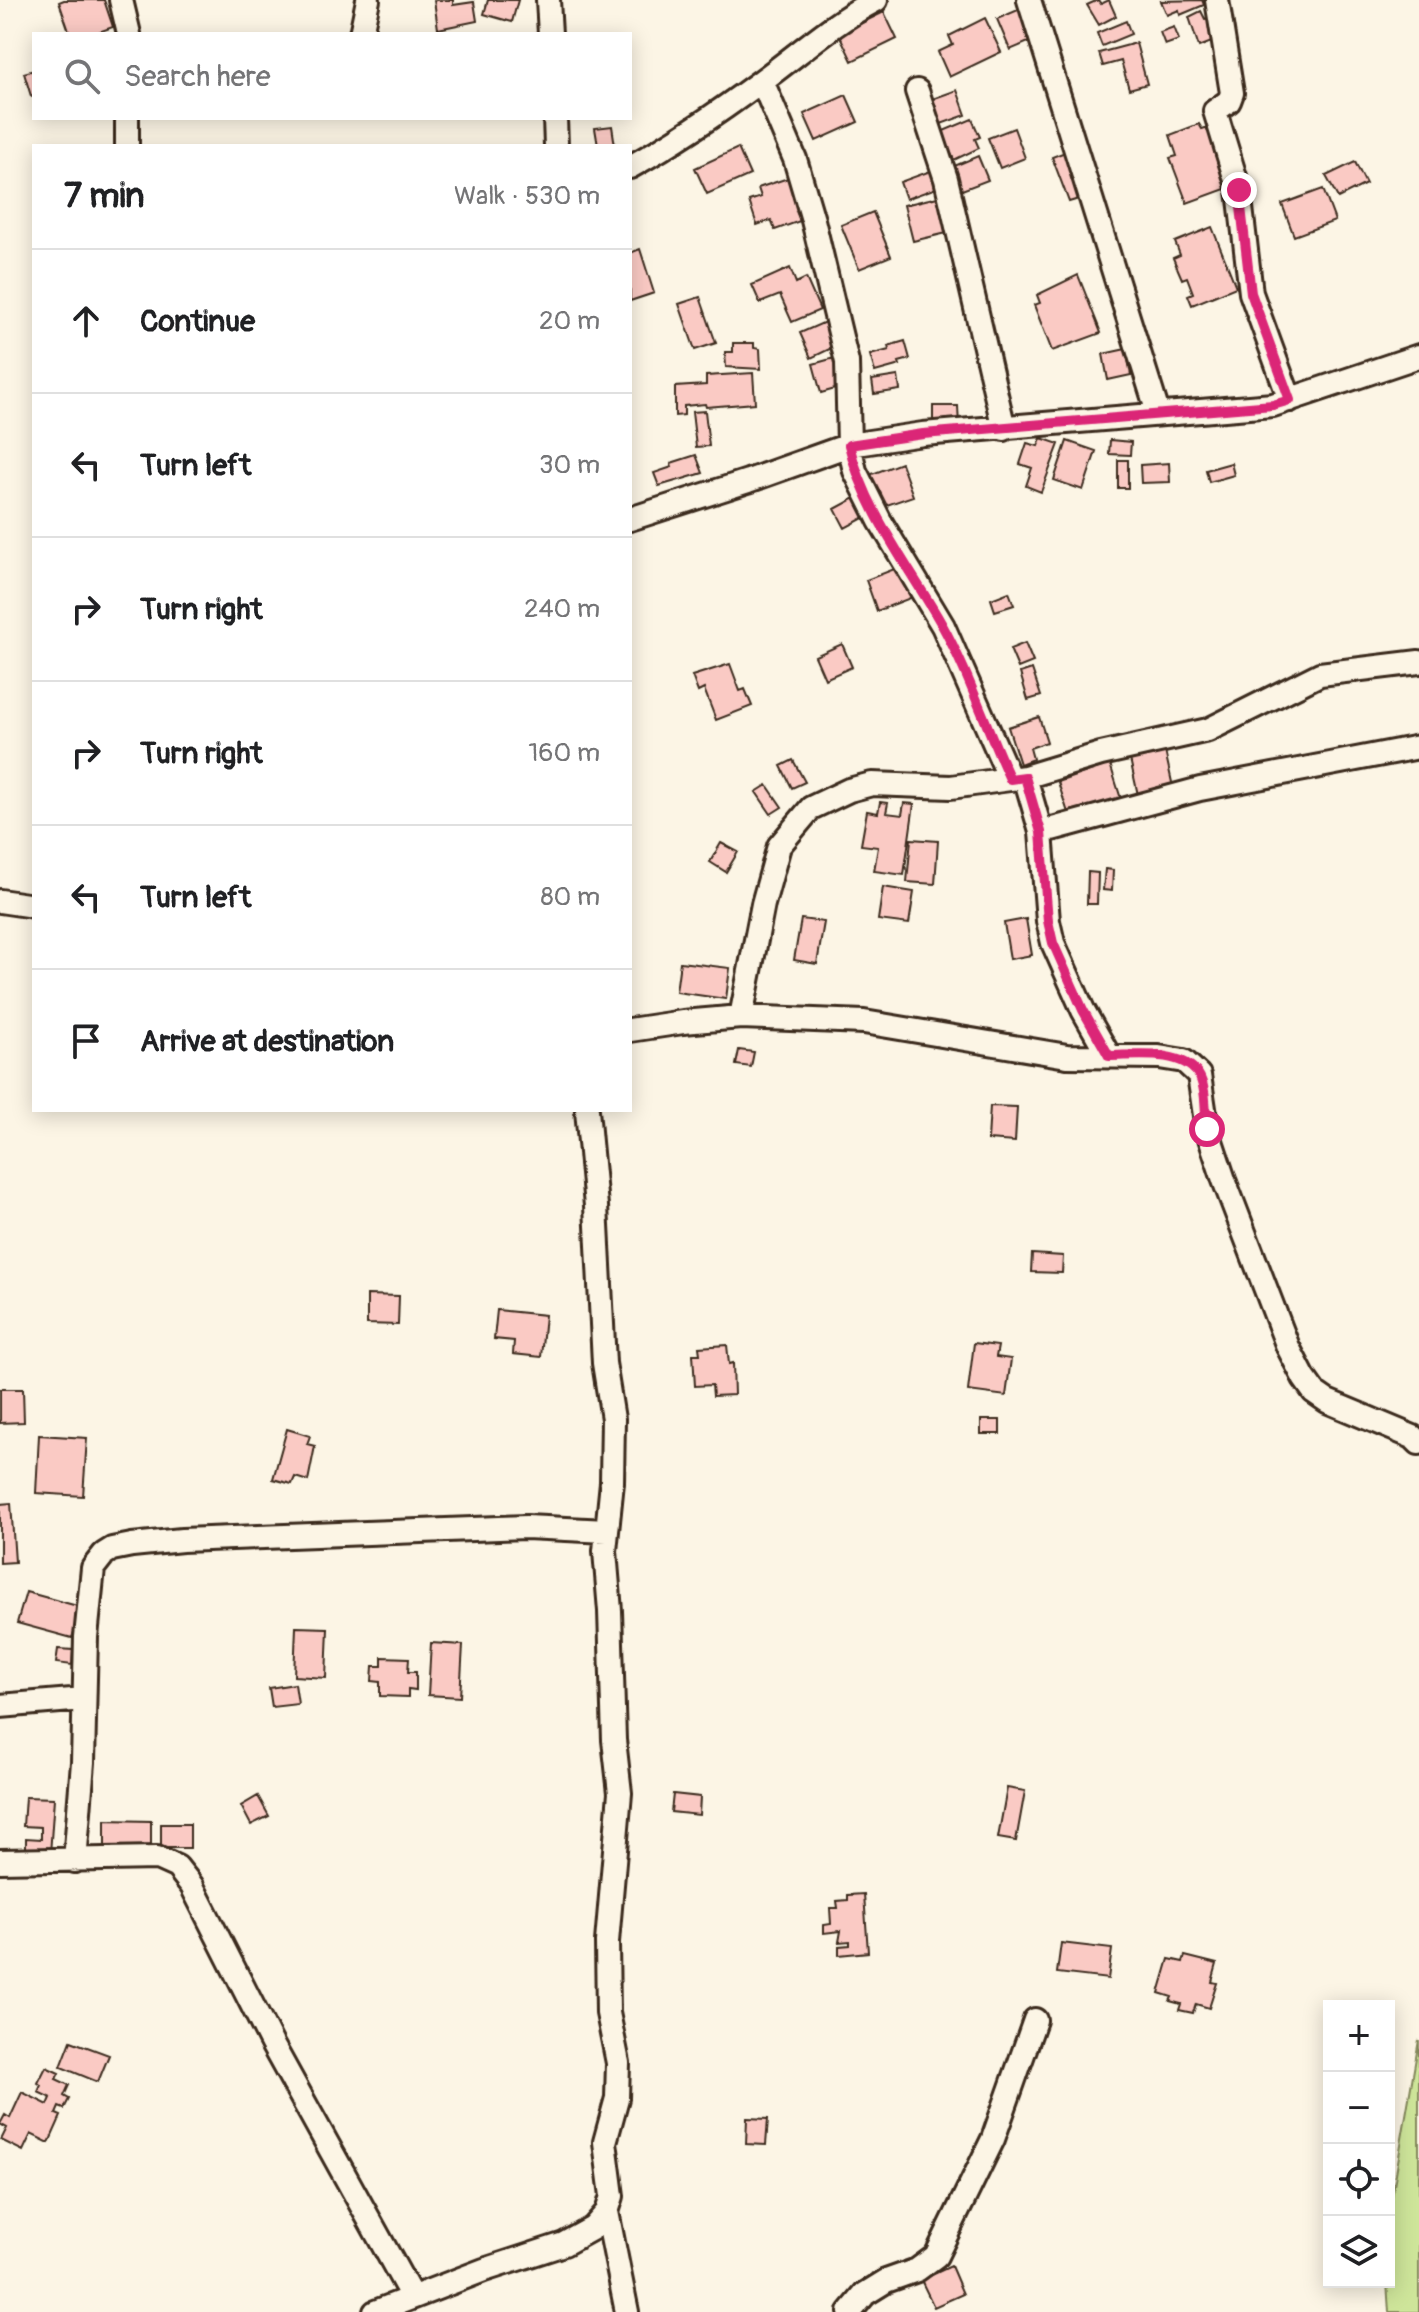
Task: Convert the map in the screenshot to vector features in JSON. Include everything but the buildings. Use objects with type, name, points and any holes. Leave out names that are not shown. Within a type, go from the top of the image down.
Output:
[{"type":"street","points":[[121,0],[129,32]]},
{"type":"street","points":[[361,32],[368,0]]},
{"type":"street","points":[[548,0],[550,32]]},
{"type":"street","points":[[632,166],[702,123],[762,81],[821,33],[876,0]]},
{"type":"street","points":[[1029,0],[1158,413]]},
{"type":"street","points":[[1217,0],[1232,93],[1229,101],[1215,111],[1239,190],[1251,293],[1290,400]]},
{"type":"street","points":[[762,81],[795,159],[847,362],[849,445],[855,471],[880,521],[943,626],[1018,778],[1041,832],[1048,921],[1053,943],[1083,1010],[1109,1056]]},
{"type":"street","points":[[917,91],[946,179],[1004,429]]},
{"type":"street","points":[[127,120],[127,144]]},
{"type":"street","points":[[555,120],[556,144]]},
{"type":"street","points":[[632,518],[849,445],[923,434],[1273,405],[1419,356]]},
{"type":"street","points":[[741,1017],[763,904],[779,846],[811,808],[849,790],[872,784],[951,787],[1018,778],[1101,754],[1208,730],[1320,674],[1419,662]]},
{"type":"street","points":[[1041,832],[1200,789],[1419,747]]},
{"type":"street","points":[[0,901],[32,906]]},
{"type":"street","points":[[632,1030],[741,1017],[864,1022],[1067,1056],[1159,1057],[1184,1061],[1199,1075],[1207,1129],[1224,1180],[1288,1347],[1304,1378],[1314,1392],[1327,1401],[1413,1437],[1419,1443]]},
{"type":"street","points":[[375,2312],[564,2244],[593,2228],[607,2212],[612,2196],[605,2142],[617,2098],[618,2063],[608,2013],[608,1929],[620,1793],[614,1740],[605,1551],[612,1482],[613,1419],[604,1363],[596,1206],[587,1112]]},
{"type":"street","points":[[75,1861],[83,1762],[86,1637],[93,1568],[112,1549],[198,1539],[526,1527],[607,1531]]},
{"type":"street","points":[[0,1706],[84,1699]]},
{"type":"street","points":[[0,1861],[157,1858],[177,1867],[192,1886],[272,2044],[412,2297]]},
{"type":"street","points":[[850,2312],[865,2294],[886,2281],[917,2270],[936,2256],[993,2139],[1035,2020]]},
{"type":"street","points":[[607,2212],[627,2312]]},
{"type":"green space","points":[[1419,2040],[1419,2312],[1389,2312],[1387,2288],[1395,2288],[1395,2179]]},
{"type":"route","points":[[1207,1129],[1199,1075],[1184,1061],[1109,1056],[1083,1010],[1053,943],[1048,921],[1041,832],[1025,777],[1010,779],[943,626],[880,521],[855,471],[849,445],[923,434],[1273,405],[1290,400],[1251,293],[1239,190]]}]
